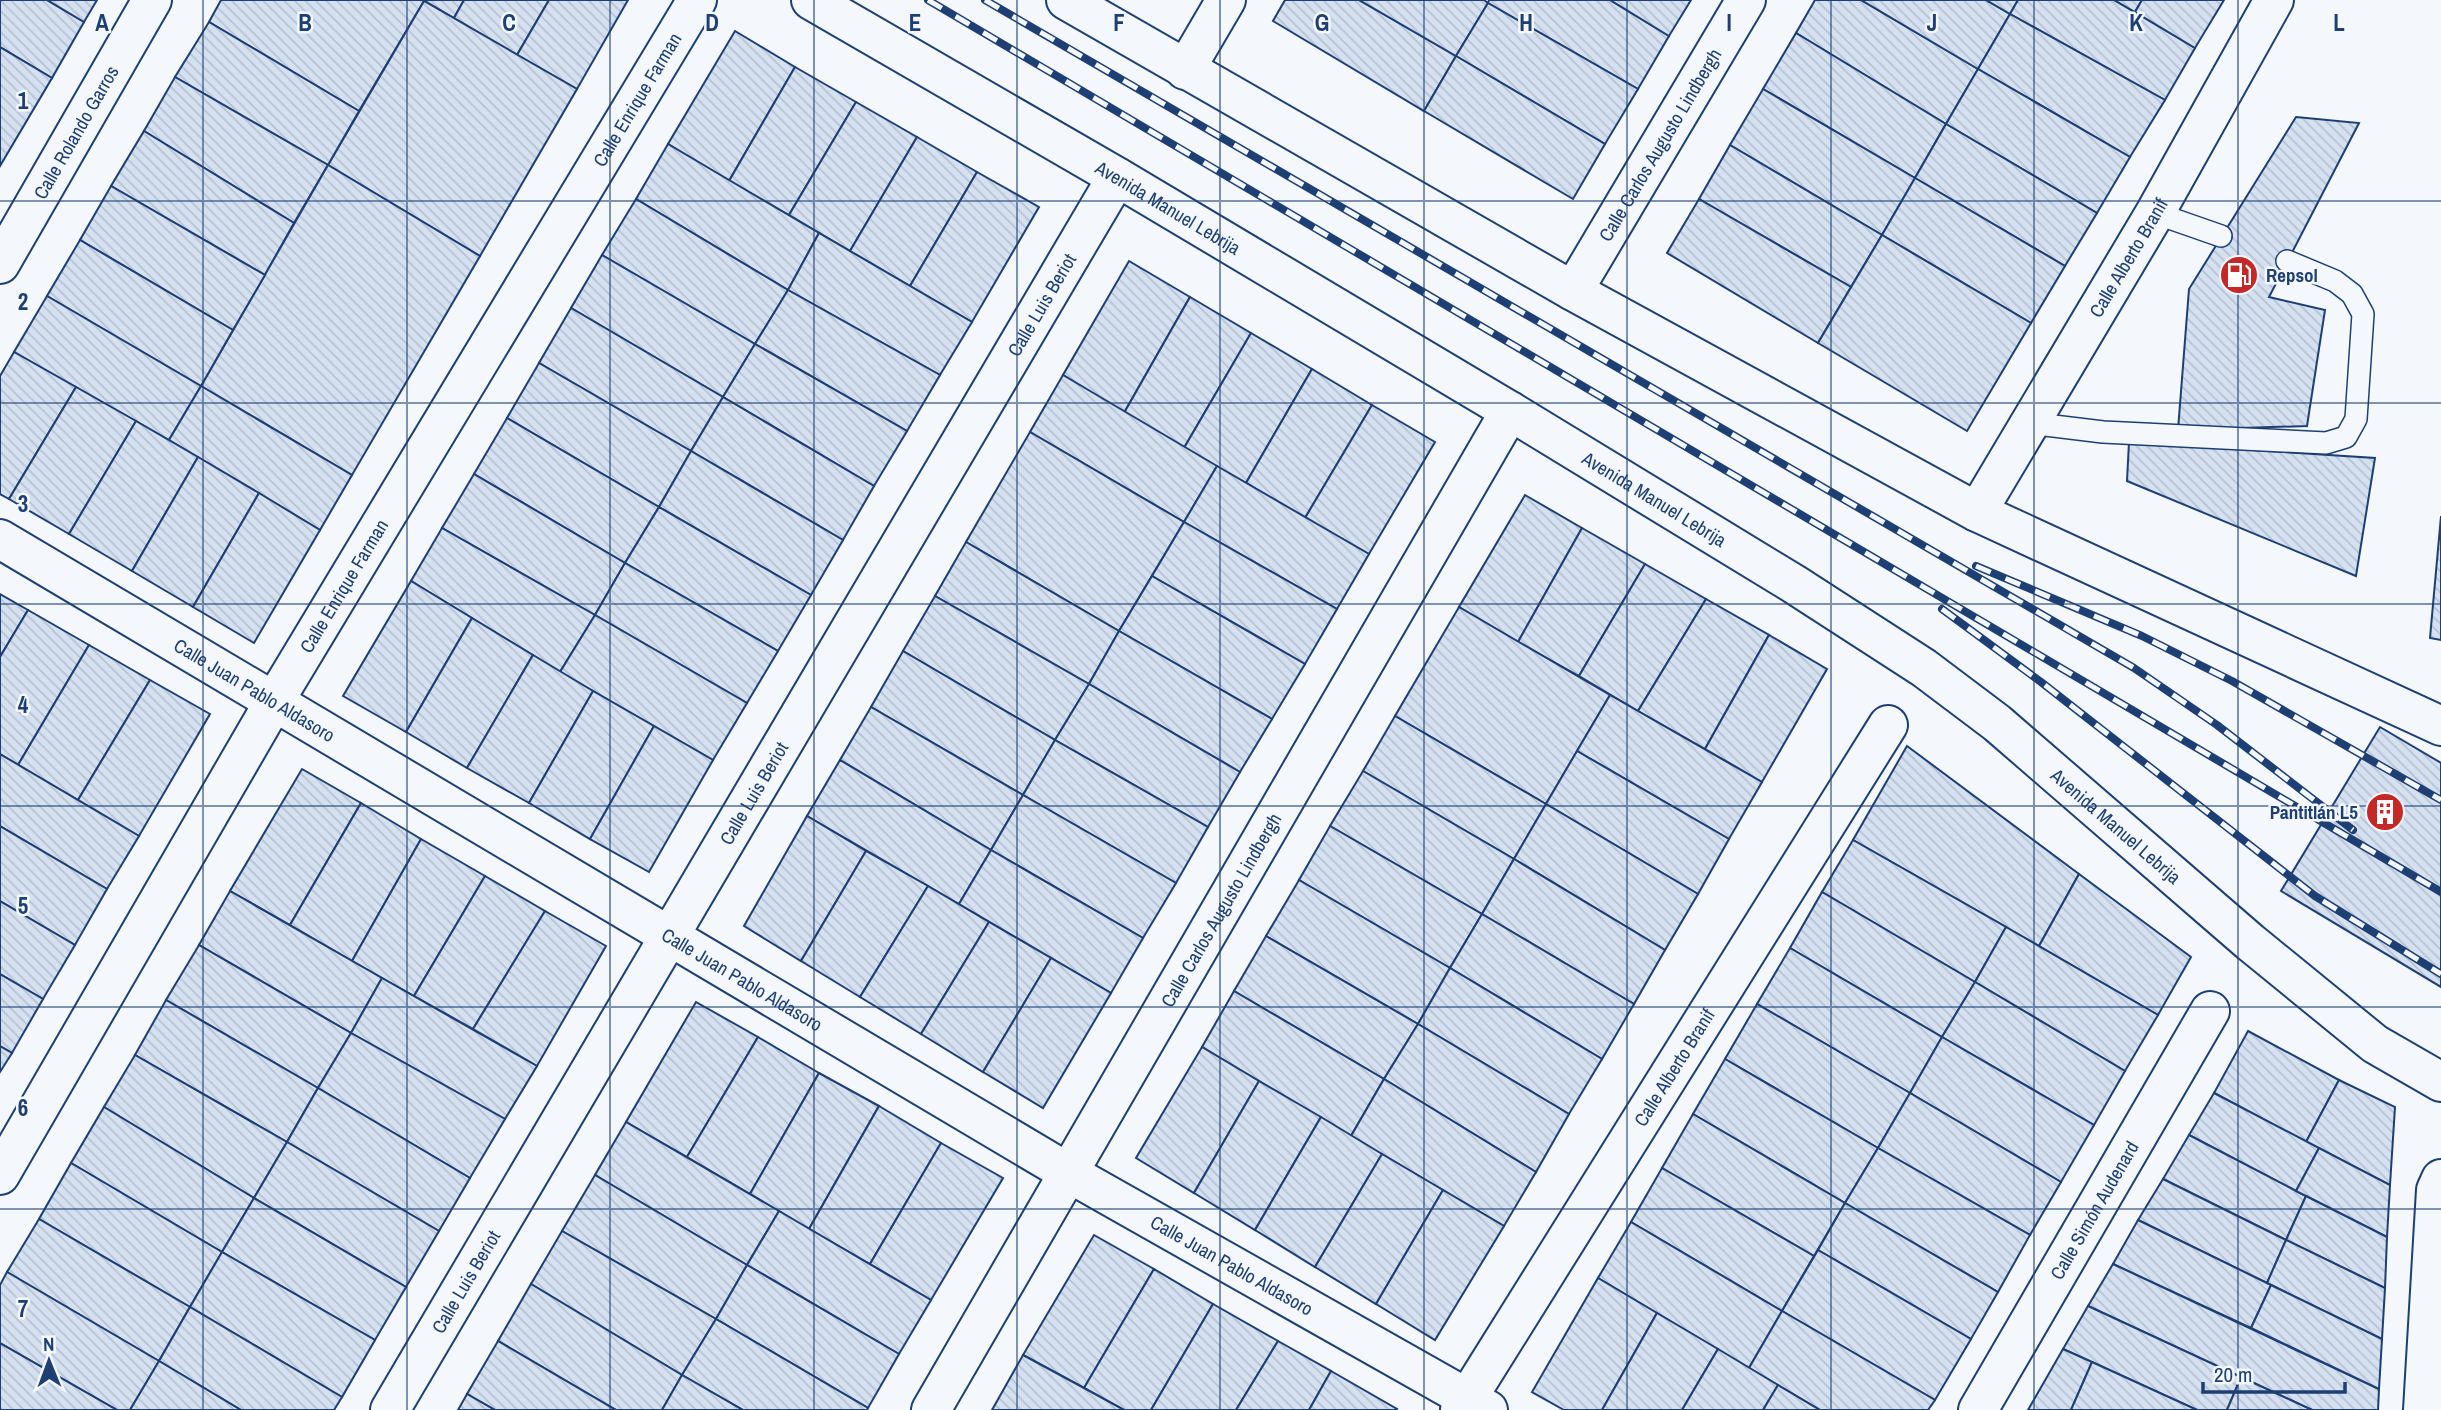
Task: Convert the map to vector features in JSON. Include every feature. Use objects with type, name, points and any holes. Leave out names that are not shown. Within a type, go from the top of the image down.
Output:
[{"type":"street","name":"Calle Rolando Garros","points":[[0,264],[152,0]]},
{"type":"street","name":"Calle Enrique Farman","points":[[0,1175],[275,700],[697,0]]},
{"type":"street","name":"Avenida Manuel Lebrija","points":[[811,0],[1118,177],[1510,411],[1794,584],[1924,668],[1997,723],[2250,942],[2375,1044],[2441,1082]]},
{"type":"street","points":[[1066,0],[1573,291],[1977,512],[2440,725]]},
{"type":"street","points":[[1185,70],[1226,0]]},
{"type":"street","name":"Calle Carlos Augusto Lindbergh","points":[[1573,291],[1746,0]]},
{"type":"street","name":"Calle Alberto Branif","points":[[1977,512],[2155,213],[2274,0]]},
{"type":"street","name":"Calle Luis Beriot","points":[[390,1410],[1118,177]]},
{"type":"street","name":"Calle Carlos Augusto Lindbergh","points":[[931,1410],[1510,411]]},
{"type":"street","name":"Calle Juan Pablo Aldasoro","points":[[0,540],[671,934],[1067,1172],[1472,1406]]},
{"type":"street","name":"Calle Alberto Branif","points":[[1472,1406],[1888,725]]},
{"type":"street","name":"Calle Simón Audenard","points":[[1978,1410],[2210,1011]]},
{"type":"street","points":[[2423,1410],[2436,1190],[2441,1179]]},
{"type":"lane","points":[[2155,213],[2221,236]]},
{"type":"lane","points":[[2029,423],[2103,432],[2326,443],[2346,437],[2356,419],[2363,314],[2352,293],[2335,281],[2287,261]]},
{"type":"building","points":[[0,0],[47,0],[84,22],[52,78],[0,47]]},
{"type":"building","points":[[47,0],[97,0],[84,22]]},
{"type":"building","points":[[221,0],[424,1],[359,111],[209,22]]},
{"type":"building","points":[[423,0],[464,0],[454,18]]},
{"type":"building","points":[[464,0],[549,0],[517,55],[454,18]]},
{"type":"building","points":[[549,0],[628,0],[577,89],[517,55]]},
{"type":"building","points":[[1285,0],[1359,0],[1456,56],[1424,111],[1273,21]]},
{"type":"building","points":[[1359,0],[1484,0],[1488,3],[1456,56]]},
{"type":"building","points":[[1489,0],[1610,0],[1669,36],[1638,89],[1488,3]]},
{"type":"building","points":[[1610,0],[1691,0],[1669,36]]},
{"type":"building","points":[[1815,0],[1861,0],[1978,69],[1946,124],[1796,33]]},
{"type":"building","points":[[1861,0],[1986,0],[2010,14],[1978,69]]},
{"type":"building","points":[[1986,0],[2018,0],[2010,14]]},
{"type":"building","points":[[2018,0],[2114,0],[2195,48],[2165,100],[2010,14]]},
{"type":"building","points":[[2114,0],[2142,0],[2135,12]]},
{"type":"building","points":[[2142,0],[2224,0],[2195,48],[2135,12]]},
{"type":"building","points":[[424,1],[577,89],[480,256],[328,165]]},
{"type":"building","points":[[1488,3],[1638,89],[1605,144],[1456,56]]},
{"type":"building","points":[[2010,14],[2165,100],[2130,157],[1978,69]]},
{"type":"building","points":[[209,22],[359,111],[328,165],[175,77]]},
{"type":"building","points":[[735,31],[795,67],[729,181],[668,144]]},
{"type":"building","points":[[1796,33],[1946,124],[1915,178],[1763,89]]},
{"type":"building","points":[[0,47],[52,78],[0,166]]},
{"type":"building","points":[[1456,56],[1605,144],[1573,199],[1424,111]]},
{"type":"building","points":[[795,67],[856,102],[789,215],[729,181]]},
{"type":"building","points":[[1978,69],[2130,157],[2097,213],[1946,124]]},
{"type":"building","points":[[175,77],[328,165],[294,223],[144,131]]},
{"type":"building","points":[[1763,89],[1915,178],[1882,235],[1730,145]]},
{"type":"building","points":[[856,102],[917,137],[850,251],[789,215]]},
{"type":"building","name":"Repsol","points":[[2296,117],[2359,123],[2269,297],[2325,310],[2307,426],[2178,430],[2189,289]]},
{"type":"building","points":[[1946,124],[2097,213],[2065,266],[1915,178]]},
{"type":"building","points":[[144,131],[294,223],[265,275],[111,186]]},
{"type":"building","points":[[917,137],[977,172],[910,286],[850,251]]},
{"type":"building","points":[[668,144],[819,233],[788,290],[636,199]]},
{"type":"building","points":[[1730,145],[1882,235],[1851,287],[1699,199]]},
{"type":"building","points":[[328,165],[480,256],[352,475],[201,386]]},
{"type":"building","points":[[977,172],[1039,207],[972,322],[910,286]]},
{"type":"building","points":[[1915,178],[2065,266],[2031,323],[1882,235]]},
{"type":"building","points":[[111,186],[265,275],[233,330],[80,240]]},
{"type":"building","points":[[636,199],[788,290],[755,344],[602,255]]},
{"type":"building","points":[[1699,199],[1851,287],[1818,343],[1667,253]]},
{"type":"building","points":[[819,233],[972,322],[940,375],[788,290]]},
{"type":"building","points":[[1882,235],[2031,323],[1967,431],[1818,343]]},
{"type":"building","points":[[80,240],[233,330],[201,386],[47,296]]},
{"type":"building","points":[[602,255],[755,344],[723,397],[571,308]]},
{"type":"building","points":[[1129,261],[1190,297],[1124,413],[1063,375]]},
{"type":"building","points":[[788,290],[940,375],[907,431],[755,344]]},
{"type":"building","points":[[47,296],[201,386],[169,440],[14,352]]},
{"type":"building","points":[[1190,297],[1251,333],[1184,448],[1124,413]]},
{"type":"building","points":[[571,308],[723,397],[691,451],[539,363]]},
{"type":"building","points":[[1251,333],[1312,369],[1246,483],[1184,448]]},
{"type":"building","points":[[755,344],[907,431],[874,486],[723,397]]},
{"type":"building","points":[[14,352],[76,387],[9,499],[0,494],[0,376]]},
{"type":"building","points":[[539,363],[691,451],[659,507],[507,418]]},
{"type":"building","points":[[1312,369],[1372,405],[1305,518],[1246,483]]},
{"type":"building","points":[[1063,375],[1217,466],[1184,522],[1030,432]]},
{"type":"building","points":[[201,386],[352,475],[320,530],[169,440]]},
{"type":"building","points":[[76,387],[136,421],[69,534],[9,499]]},
{"type":"building","points":[[723,397],[874,486],[843,540],[691,451]]},
{"type":"building","points":[[1372,405],[1435,442],[1369,554],[1305,518]]},
{"type":"building","points":[[507,418],[659,507],[625,563],[474,474]]},
{"type":"building","points":[[136,421],[198,457],[132,571],[69,534]]},
{"type":"building","points":[[1030,432],[1184,522],[1119,631],[966,542]]},
{"type":"building","points":[[2129,442],[2375,458],[2356,576],[2127,481]]},
{"type":"building","points":[[691,451],[843,540],[811,595],[659,507]]},
{"type":"building","points":[[198,457],[259,493],[193,607],[132,571]]},
{"type":"building","points":[[1217,466],[1369,554],[1337,609],[1184,522]]},
{"type":"building","points":[[474,474],[625,563],[595,615],[442,528]]},
{"type":"building","points":[[259,493],[320,530],[254,643],[193,607]]},
{"type":"building","points":[[1525,495],[1582,528],[1518,642],[1459,607]]},
{"type":"building","points":[[659,507],[811,595],[778,651],[625,563]]},
{"type":"building","points":[[2441,516],[2441,640],[2430,638]]},
{"type":"building","points":[[1184,522],[1337,609],[1305,664],[1152,576]]},
{"type":"building","points":[[442,528],[595,615],[560,672],[411,581]]},
{"type":"building","points":[[1582,528],[1645,564],[1579,676],[1518,642]]},
{"type":"building","points":[[966,542],[1119,631],[1089,684],[935,596]]},
{"type":"building","points":[[625,563],[778,651],[747,703],[595,615]]},
{"type":"building","points":[[1645,564],[1706,599],[1638,711],[1579,676]]},
{"type":"building","points":[[1152,576],[1305,664],[1272,719],[1119,631]]},
{"type":"building","points":[[411,581],[472,618],[406,732],[343,696]]},
{"type":"building","points":[[0,594],[28,610],[0,657]]},
{"type":"building","points":[[935,596],[1089,684],[1055,740],[903,651]]},
{"type":"building","points":[[1706,599],[1769,635],[1705,749],[1638,711]]},
{"type":"building","points":[[1459,607],[1610,695],[1546,804],[1395,716]]},
{"type":"building","points":[[28,610],[89,645],[18,765],[0,754],[0,657]]},
{"type":"building","points":[[595,615],[747,703],[713,760],[560,672]]},
{"type":"building","points":[[472,618],[533,655],[467,768],[406,732]]},
{"type":"building","points":[[1119,631],[1272,719],[1240,772],[1089,684]]},
{"type":"building","points":[[1769,635],[1827,669],[1762,782],[1705,749]]},
{"type":"building","points":[[89,645],[150,680],[78,800],[18,765]]},
{"type":"building","points":[[903,651],[1055,740],[1023,795],[871,707]]},
{"type":"building","points":[[533,655],[593,691],[529,803],[467,768]]},
{"type":"building","points":[[150,680],[210,714],[139,836],[78,800]]},
{"type":"building","points":[[1089,684],[1240,772],[1208,827],[1055,740]]},
{"type":"building","points":[[593,691],[654,726],[590,839],[529,803]]},
{"type":"building","points":[[1610,695],[1762,782],[1729,839],[1577,751]]},
{"type":"building","points":[[871,707],[1023,795],[991,850],[840,760]]},
{"type":"building","points":[[1395,716],[1546,804],[1514,859],[1363,771]]},
{"type":"building","points":[[654,726],[713,760],[649,872],[590,839]]},
{"type":"building","name":"Pantitlán L5","points":[[2380,727],[2441,763],[2441,987],[2281,891]]},
{"type":"building","points":[[1055,740],[1208,827],[1176,883],[1023,795]]},
{"type":"building","points":[[1907,746],[2079,874],[2039,946],[1853,840]]},
{"type":"building","points":[[1577,751],[1729,839],[1698,894],[1546,804]]},
{"type":"building","points":[[0,754],[139,836],[107,889],[0,826]]},
{"type":"building","points":[[840,760],[991,850],[959,904],[807,816]]},
{"type":"building","points":[[302,769],[361,803],[290,925],[230,891]]},
{"type":"building","points":[[1363,771],[1514,859],[1482,914],[1330,826]]},
{"type":"building","points":[[1023,795],[1176,883],[1143,938],[991,850]]},
{"type":"building","points":[[361,803],[421,839],[352,961],[290,925]]},
{"type":"building","points":[[1546,804],[1698,894],[1665,950],[1514,859]]},
{"type":"building","points":[[807,816],[866,851],[801,961],[744,926]]},
{"type":"building","points":[[0,826],[107,889],[75,945],[0,901]]},
{"type":"building","points":[[1330,826],[1482,914],[1450,968],[1299,880]]},
{"type":"building","points":[[421,839],[485,876],[414,996],[352,961]]},
{"type":"building","points":[[1853,840],[2006,927],[1975,982],[1822,892]]},
{"type":"building","points":[[991,850],[1143,938],[1111,993],[959,904]]},
{"type":"building","points":[[866,851],[928,886],[860,997],[801,961]]},
{"type":"building","points":[[1514,859],[1665,950],[1634,1004],[1482,914]]},
{"type":"building","points":[[2079,874],[2191,957],[2158,1015],[2039,946]]},
{"type":"building","points":[[485,876],[545,911],[473,1029],[414,996]]},
{"type":"building","points":[[1299,880],[1450,968],[1418,1024],[1266,936]]},
{"type":"building","points":[[928,886],[989,922],[921,1034],[860,997]]},
{"type":"building","points":[[230,891],[382,978],[351,1033],[199,945]]},
{"type":"building","points":[[1822,892],[1975,982],[1942,1037],[1790,948]]},
{"type":"building","points":[[0,901],[75,945],[43,999],[0,974]]},
{"type":"building","points":[[545,911],[606,946],[537,1066],[473,1029]]},
{"type":"building","points":[[1482,914],[1634,1004],[1602,1059],[1450,968]]},
{"type":"building","points":[[989,922],[1051,958],[983,1072],[921,1034]]},
{"type":"building","points":[[2006,927],[2158,1015],[2125,1071],[1975,982]]},
{"type":"building","points":[[1266,936],[1418,1024],[1384,1079],[1234,991]]},
{"type":"building","points":[[199,945],[351,1033],[318,1088],[166,1000]]},
{"type":"building","points":[[1790,948],[1942,1037],[1910,1093],[1757,1004]]},
{"type":"building","points":[[1051,958],[1111,993],[1043,1108],[983,1072]]},
{"type":"building","points":[[1450,968],[1602,1059],[1569,1114],[1418,1024]]},
{"type":"building","points":[[0,974],[43,999],[12,1053],[0,1046]]},
{"type":"building","points":[[382,978],[537,1066],[505,1119],[351,1033]]},
{"type":"building","points":[[1975,982],[2125,1071],[2094,1125],[1942,1037]]},
{"type":"building","points":[[1234,991],[1384,1079],[1351,1136],[1202,1047]]},
{"type":"building","points":[[166,1000],[318,1088],[287,1142],[135,1055]]},
{"type":"building","points":[[696,1002],[758,1037],[687,1157],[626,1122]]},
{"type":"building","points":[[1757,1004],[1910,1093],[1878,1148],[1725,1059]]},
{"type":"building","points":[[1418,1024],[1569,1114],[1536,1172],[1384,1079]]},
{"type":"building","points":[[2248,1031],[2339,1080],[2306,1142],[2214,1093]]},
{"type":"building","points":[[351,1033],[505,1119],[470,1178],[318,1088]]},
{"type":"building","points":[[758,1037],[819,1073],[750,1194],[687,1157]]},
{"type":"building","points":[[1942,1037],[2094,1125],[2061,1182],[1910,1093]]},
{"type":"building","points":[[0,1046],[12,1053],[0,1072]]},
{"type":"building","points":[[1202,1047],[1259,1081],[1194,1193],[1136,1158]]},
{"type":"building","points":[[135,1055],[287,1142],[254,1198],[104,1107]]},
{"type":"building","points":[[1725,1059],[1878,1148],[1845,1203],[1693,1114]]},
{"type":"building","points":[[819,1073],[879,1106],[809,1229],[750,1194]]},
{"type":"building","points":[[1384,1079],[1536,1172],[1504,1226],[1351,1136]]},
{"type":"building","points":[[2339,1080],[2395,1107],[2390,1185],[2306,1142]]},
{"type":"building","points":[[1259,1081],[1321,1117],[1255,1230],[1194,1193]]},
{"type":"building","points":[[318,1088],[470,1178],[439,1231],[287,1142]]},
{"type":"building","points":[[1910,1093],[2061,1182],[2030,1235],[1878,1148]]},
{"type":"building","points":[[2214,1093],[2319,1148],[2296,1191],[2189,1135]]},
{"type":"building","points":[[879,1106],[941,1143],[870,1264],[809,1229]]},
{"type":"building","points":[[104,1107],[254,1198],[222,1252],[71,1163]]},
{"type":"building","points":[[1693,1114],[1845,1203],[1814,1256],[1662,1168]]},
{"type":"building","points":[[1321,1117],[1382,1154],[1315,1267],[1255,1230]]},
{"type":"building","points":[[626,1122],[779,1211],[747,1265],[595,1175]]},
{"type":"building","points":[[2189,1135],[2306,1196],[2286,1240],[2163,1179]]},
{"type":"building","points":[[287,1142],[439,1231],[406,1287],[254,1198]]},
{"type":"building","points":[[941,1143],[1003,1178],[931,1300],[870,1264]]},
{"type":"building","points":[[1878,1148],[2030,1235],[1998,1292],[1845,1203]]},
{"type":"building","points":[[2319,1148],[2390,1185],[2387,1237],[2296,1191]]},
{"type":"building","points":[[1382,1154],[1443,1190],[1376,1304],[1315,1267]]},
{"type":"building","points":[[71,1163],[222,1252],[190,1307],[39,1219]]},
{"type":"building","points":[[1662,1168],[1814,1256],[1782,1311],[1631,1222]]},
{"type":"building","points":[[595,1175],[747,1265],[716,1319],[562,1231]]},
{"type":"building","points":[[2163,1179],[2286,1240],[2267,1283],[2138,1220]]},
{"type":"building","points":[[1443,1190],[1504,1226],[1435,1340],[1376,1304]]},
{"type":"building","points":[[2306,1196],[2387,1237],[2385,1288],[2286,1240]]},
{"type":"building","points":[[254,1198],[406,1287],[375,1340],[222,1252]]},
{"type":"building","points":[[1845,1203],[1998,1292],[1971,1339],[1818,1250]]},
{"type":"building","points":[[779,1211],[931,1300],[899,1354],[747,1265]]},
{"type":"building","points":[[39,1219],[190,1307],[159,1361],[7,1272]]},
{"type":"building","points":[[2138,1220],[2271,1285],[2251,1328],[2113,1264]]},
{"type":"building","points":[[1631,1222],[1782,1311],[1749,1368],[1598,1278]]},
{"type":"building","points":[[562,1231],[716,1319],[682,1375],[531,1284]]},
{"type":"building","points":[[1094,1235],[1154,1269],[1084,1388],[1023,1355]]},
{"type":"building","points":[[2286,1240],[2385,1288],[2382,1339],[2267,1283]]},
{"type":"building","points":[[1818,1250],[1971,1339],[1935,1400],[1782,1311]]},
{"type":"building","points":[[222,1252],[375,1340],[342,1397],[190,1307]]},
{"type":"building","points":[[2113,1264],[2379,1389],[2378,1410],[2312,1410],[2088,1306]]},
{"type":"building","points":[[747,1265],[899,1354],[868,1408],[716,1319]]},
{"type":"building","points":[[1154,1269],[1213,1304],[1151,1410],[1124,1410],[1084,1388]]},
{"type":"building","points":[[7,1272],[159,1361],[130,1410],[117,1410],[0,1343],[0,1285]]},
{"type":"building","points":[[1598,1278],[1657,1313],[1602,1410],[1564,1410],[1532,1392]]},
{"type":"building","points":[[531,1284],[682,1375],[662,1410],[616,1410],[498,1341]]},
{"type":"building","points":[[2271,1285],[2382,1339],[2379,1389],[2251,1328]]},
{"type":"building","points":[[1213,1304],[1278,1341],[1236,1410],[1151,1410]]},
{"type":"building","points":[[2088,1306],[2241,1377],[2227,1410],[2197,1410],[2063,1349]]},
{"type":"building","points":[[190,1307],[342,1397],[334,1410],[241,1410],[159,1361]]},
{"type":"building","points":[[1782,1311],[1935,1400],[1928,1410],[1820,1410],[1749,1368]]},
{"type":"building","points":[[1657,1313],[1718,1349],[1682,1410],[1602,1410]]},
{"type":"building","points":[[716,1319],[868,1408],[867,1410],[743,1410],[682,1375]]},
{"type":"building","points":[[498,1341],[616,1410],[495,1410],[467,1394]]},
{"type":"building","points":[[1278,1341],[1331,1371],[1309,1410],[1236,1410]]},
{"type":"building","points":[[0,1343],[117,1410],[0,1410]]},
{"type":"building","points":[[1718,1349],[1778,1385],[1763,1410],[1682,1410]]},
{"type":"building","points":[[2063,1349],[2092,1362],[2071,1410],[2028,1410]]},
{"type":"building","points":[[1023,1355],[1084,1388],[1124,1410],[992,1410]]},
{"type":"building","points":[[159,1361],[241,1410],[130,1410]]},
{"type":"building","points":[[2092,1362],[2197,1410],[2071,1410]]},
{"type":"building","points":[[1331,1371],[1397,1409],[1309,1410]]},
{"type":"building","points":[[682,1375],[743,1410],[662,1410]]},
{"type":"building","points":[[2241,1377],[2312,1410],[2227,1410]]},
{"type":"building","points":[[1778,1385],[1820,1410],[1763,1410]]},
{"type":"building","points":[[467,1394],[495,1410],[458,1410]]},
{"type":"railway","points":[[928,0],[2441,892]]},
{"type":"railway","points":[[985,0],[2134,668],[2217,725],[2353,830]]},
{"type":"railway","points":[[1976,566],[2142,636],[2232,681],[2441,800]]},
{"type":"railway","points":[[1942,609],[2041,682],[2315,896],[2441,974]]},
{"type":"place","name":"Repsol","points":[[2239,275]]},
{"type":"place","name":"Pantitlán L5","points":[[2385,812]]}]
